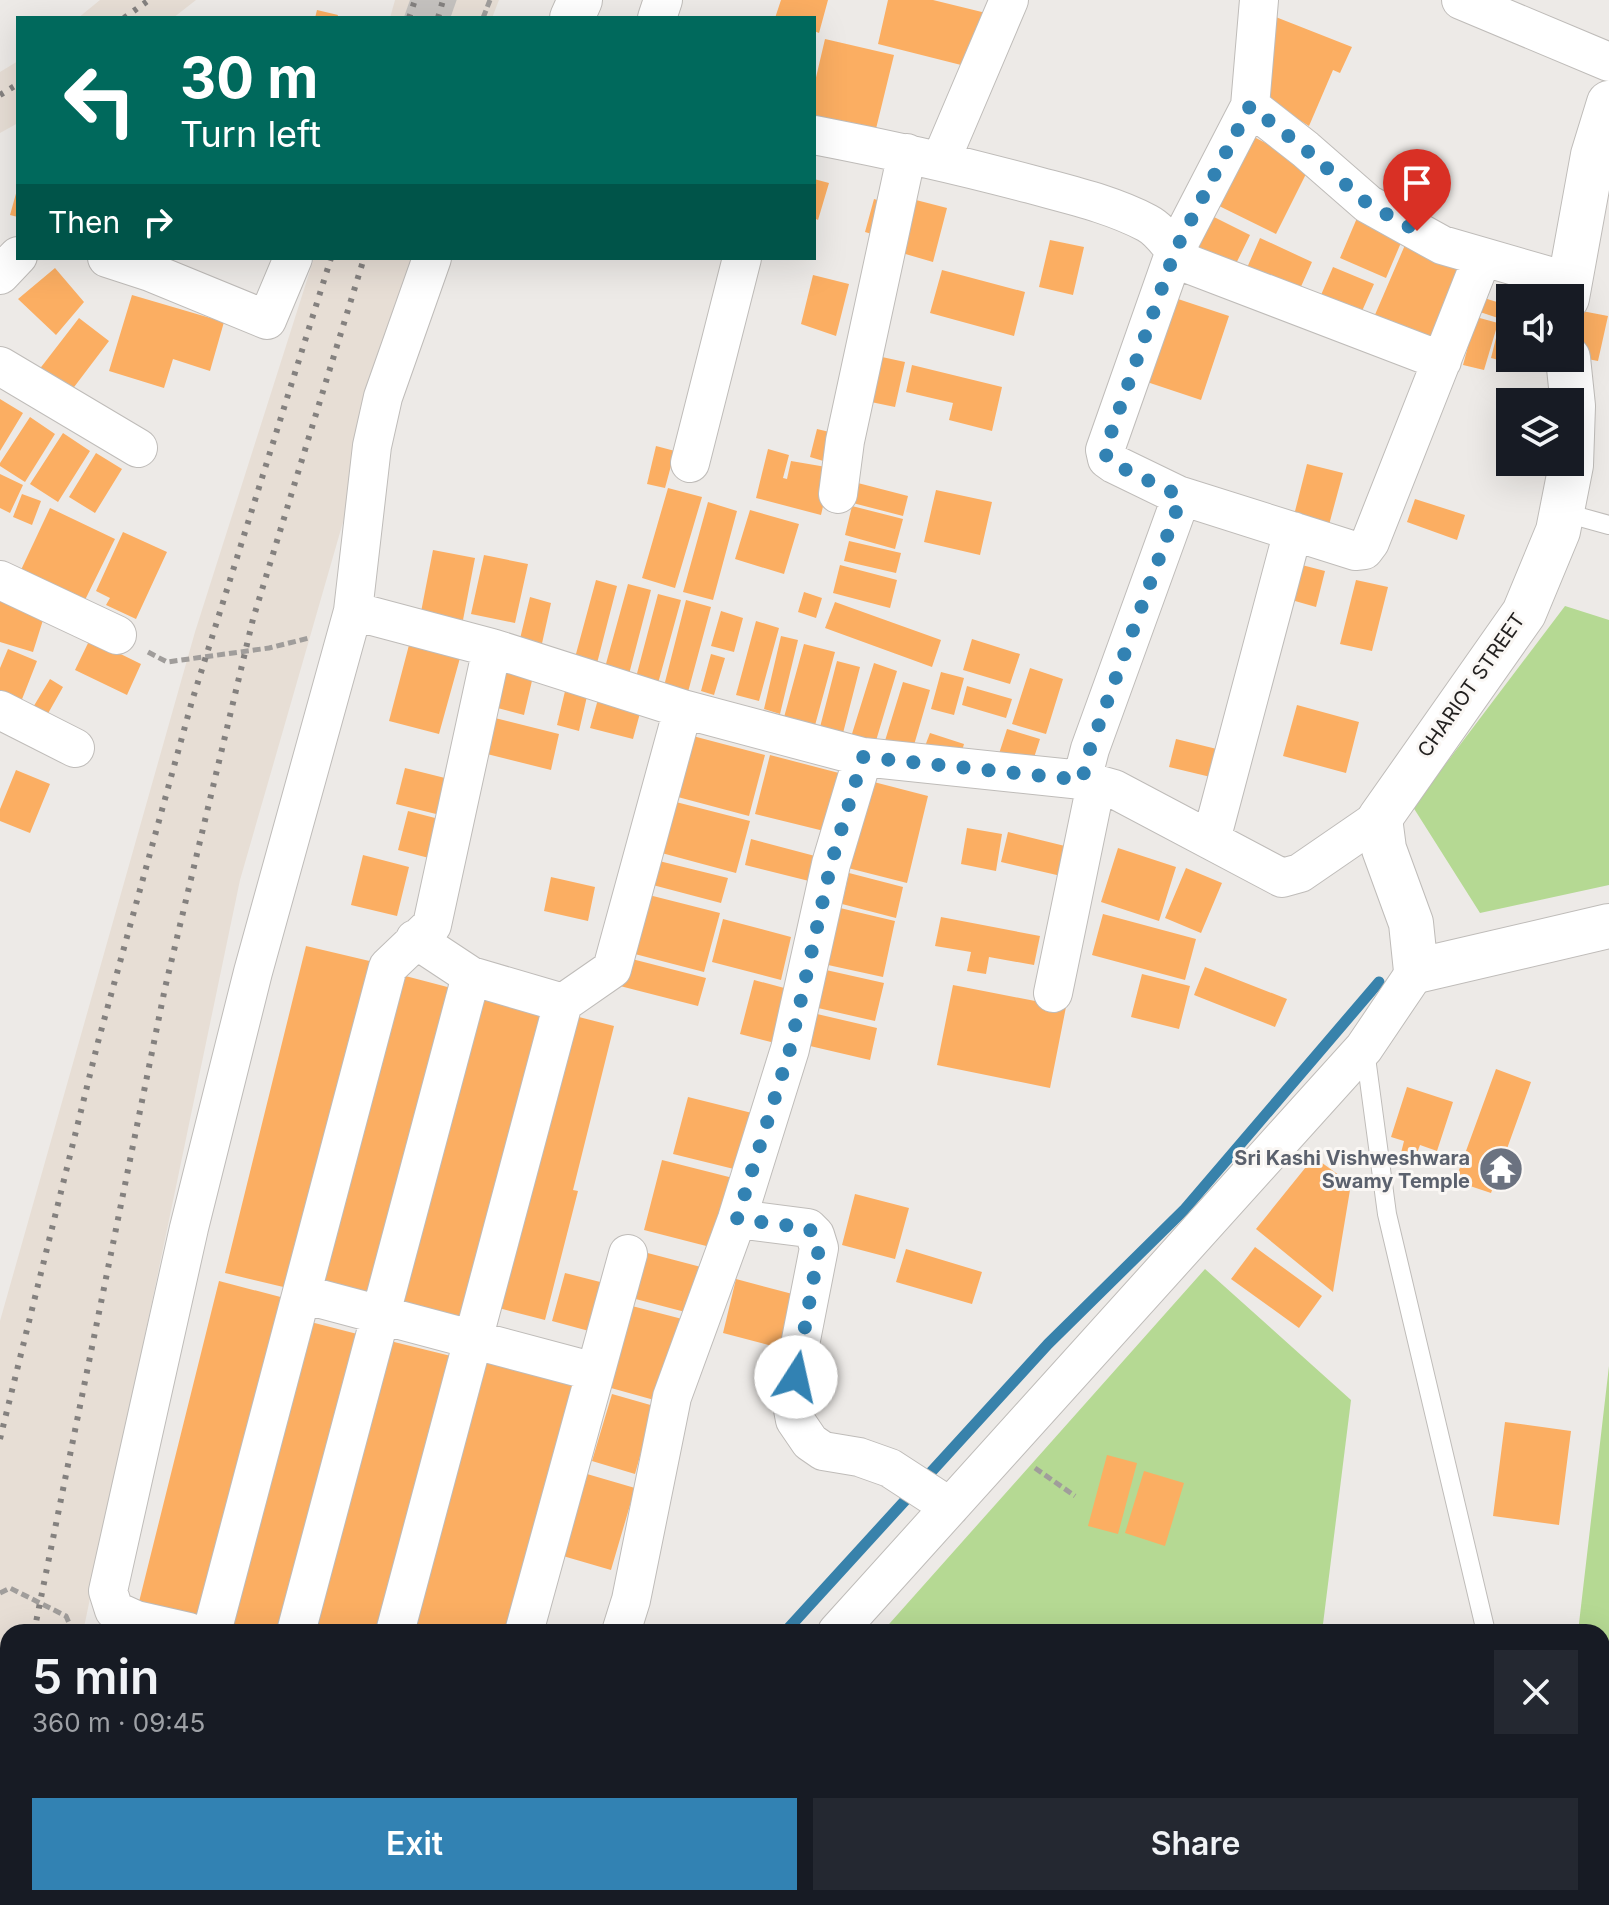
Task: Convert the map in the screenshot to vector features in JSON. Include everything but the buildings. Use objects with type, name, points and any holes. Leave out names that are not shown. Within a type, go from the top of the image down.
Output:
[{"type":"street","points":[[838,494],[845,441],[924,156],[1009,0]]},
{"type":"street","points":[[1259,0],[1250,106],[1175,251],[1105,450],[1107,459],[1178,495],[1355,551],[1364,550],[1370,542],[1482,258]]},
{"type":"street","points":[[1461,0],[1609,62]]},
{"type":"street","points":[[1569,284],[1593,155],[1609,103]]},
{"type":"street","points":[[1250,106],[1368,204],[1442,245],[1552,284]]},
{"type":"street","points":[[816,135],[924,156],[1093,201],[1149,224],[1191,265],[1442,361]]},
{"type":"street","points":[[0,275],[16,258]]},
{"type":"street","points":[[113,260],[267,320],[292,260]]},
{"type":"street","points":[[154,1624],[114,1610],[108,1591],[189,1228],[253,972],[351,620],[374,434],[383,397],[431,260]]},
{"type":"street","points":[[690,463],[741,260]]},
{"type":"street","points":[[0,366],[138,448]]},
{"type":"street","name":"CHARIOT STREET","points":[[1380,818],[1524,613],[1558,531],[1571,465],[1573,406],[1569,372]]},
{"type":"street","points":[[1053,993],[1089,782],[1090,749],[1178,506],[1178,495]]},
{"type":"street","points":[[1211,840],[1293,531]]},
{"type":"street","points":[[0,580],[117,635]]},
{"type":"street","points":[[351,620],[492,648],[683,709],[863,757],[1089,782],[1114,789],[1282,878],[1300,873],[1380,818],[1384,849],[1411,923],[1416,971],[1364,1048],[844,1624]]},
{"type":"street","points":[[214,1624],[388,967],[432,925],[492,648]]},
{"type":"street","points":[[397,1624],[563,1003],[612,969],[683,709]]},
{"type":"street","points":[[2,716],[75,748]]},
{"type":"street","points":[[624,1624],[672,1397],[737,1219],[790,1049],[831,864],[863,757]]},
{"type":"street","points":[[1416,971],[1609,926]]},
{"type":"street","points":[[415,939],[471,976],[563,1003]]},
{"type":"street","points":[[298,1624],[471,976]]},
{"type":"street","points":[[737,1219],[808,1228],[815,1235],[819,1248],[792,1404],[795,1420],[810,1442],[823,1451],[859,1457],[899,1474],[950,1507]]},
{"type":"street","points":[[526,1624],[628,1254]]},
{"type":"street","points":[[302,1294],[595,1372]]},
{"type":"lane","points":[[1562,512],[1609,525]]},
{"type":"lane","points":[[1364,1048],[1387,1214],[1484,1624]]},
{"type":"path","points":[[117,635],[167,662],[269,648],[351,620]]},
{"type":"path","points":[[1005,1447],[1075,1496]]},
{"type":"path","points":[[0,1593],[10,1588],[66,1616],[70,1624]]},
{"type":"shaded area","points":[[100,0],[196,0],[176,16],[80,16]]},
{"type":"shaded area","points":[[395,0],[499,0],[493,16],[391,16]]},
{"type":"shaded area","points":[[16,62],[16,124],[0,133],[0,72]]},
{"type":"shaded area","points":[[313,260],[418,260],[240,880],[85,1624],[0,1624],[0,1321],[195,632]]},
{"type":"green space","points":[[1565,606],[1609,620],[1609,885],[1480,913],[1413,807]]},
{"type":"green space","points":[[1205,1269],[1351,1400],[1323,1624],[889,1624]]},
{"type":"green space","points":[[1609,1366],[1609,1624],[1579,1624]]},
{"type":"waterway","points":[[792,1624],[1048,1344],[1184,1210],[1379,982]]},
{"type":"tunnel","points":[[410,0],[455,16]]},
{"type":"railway","points":[[127,16],[149,0]]},
{"type":"railway","points":[[410,16],[415,0]]},
{"type":"railway","points":[[439,16],[443,0]]},
{"type":"railway","points":[[0,95],[16,85]]},
{"type":"railway","points":[[0,1439],[98,1042],[192,701],[330,260]]},
{"type":"railway","points":[[36,1624],[165,988],[253,619],[363,260]]},
{"type":"place","name":"Sri Kashi Vishweshwara Swamy Temple","points":[[1501,1169]]},
{"type":"route","points":[[796,1377],[819,1248],[815,1235],[808,1228],[737,1219],[790,1049],[831,864],[863,757],[1082,780],[1090,749],[1178,506],[1178,495],[1114,464],[1107,459],[1105,450],[1175,251],[1250,106],[1368,204],[1417,231]]}]
